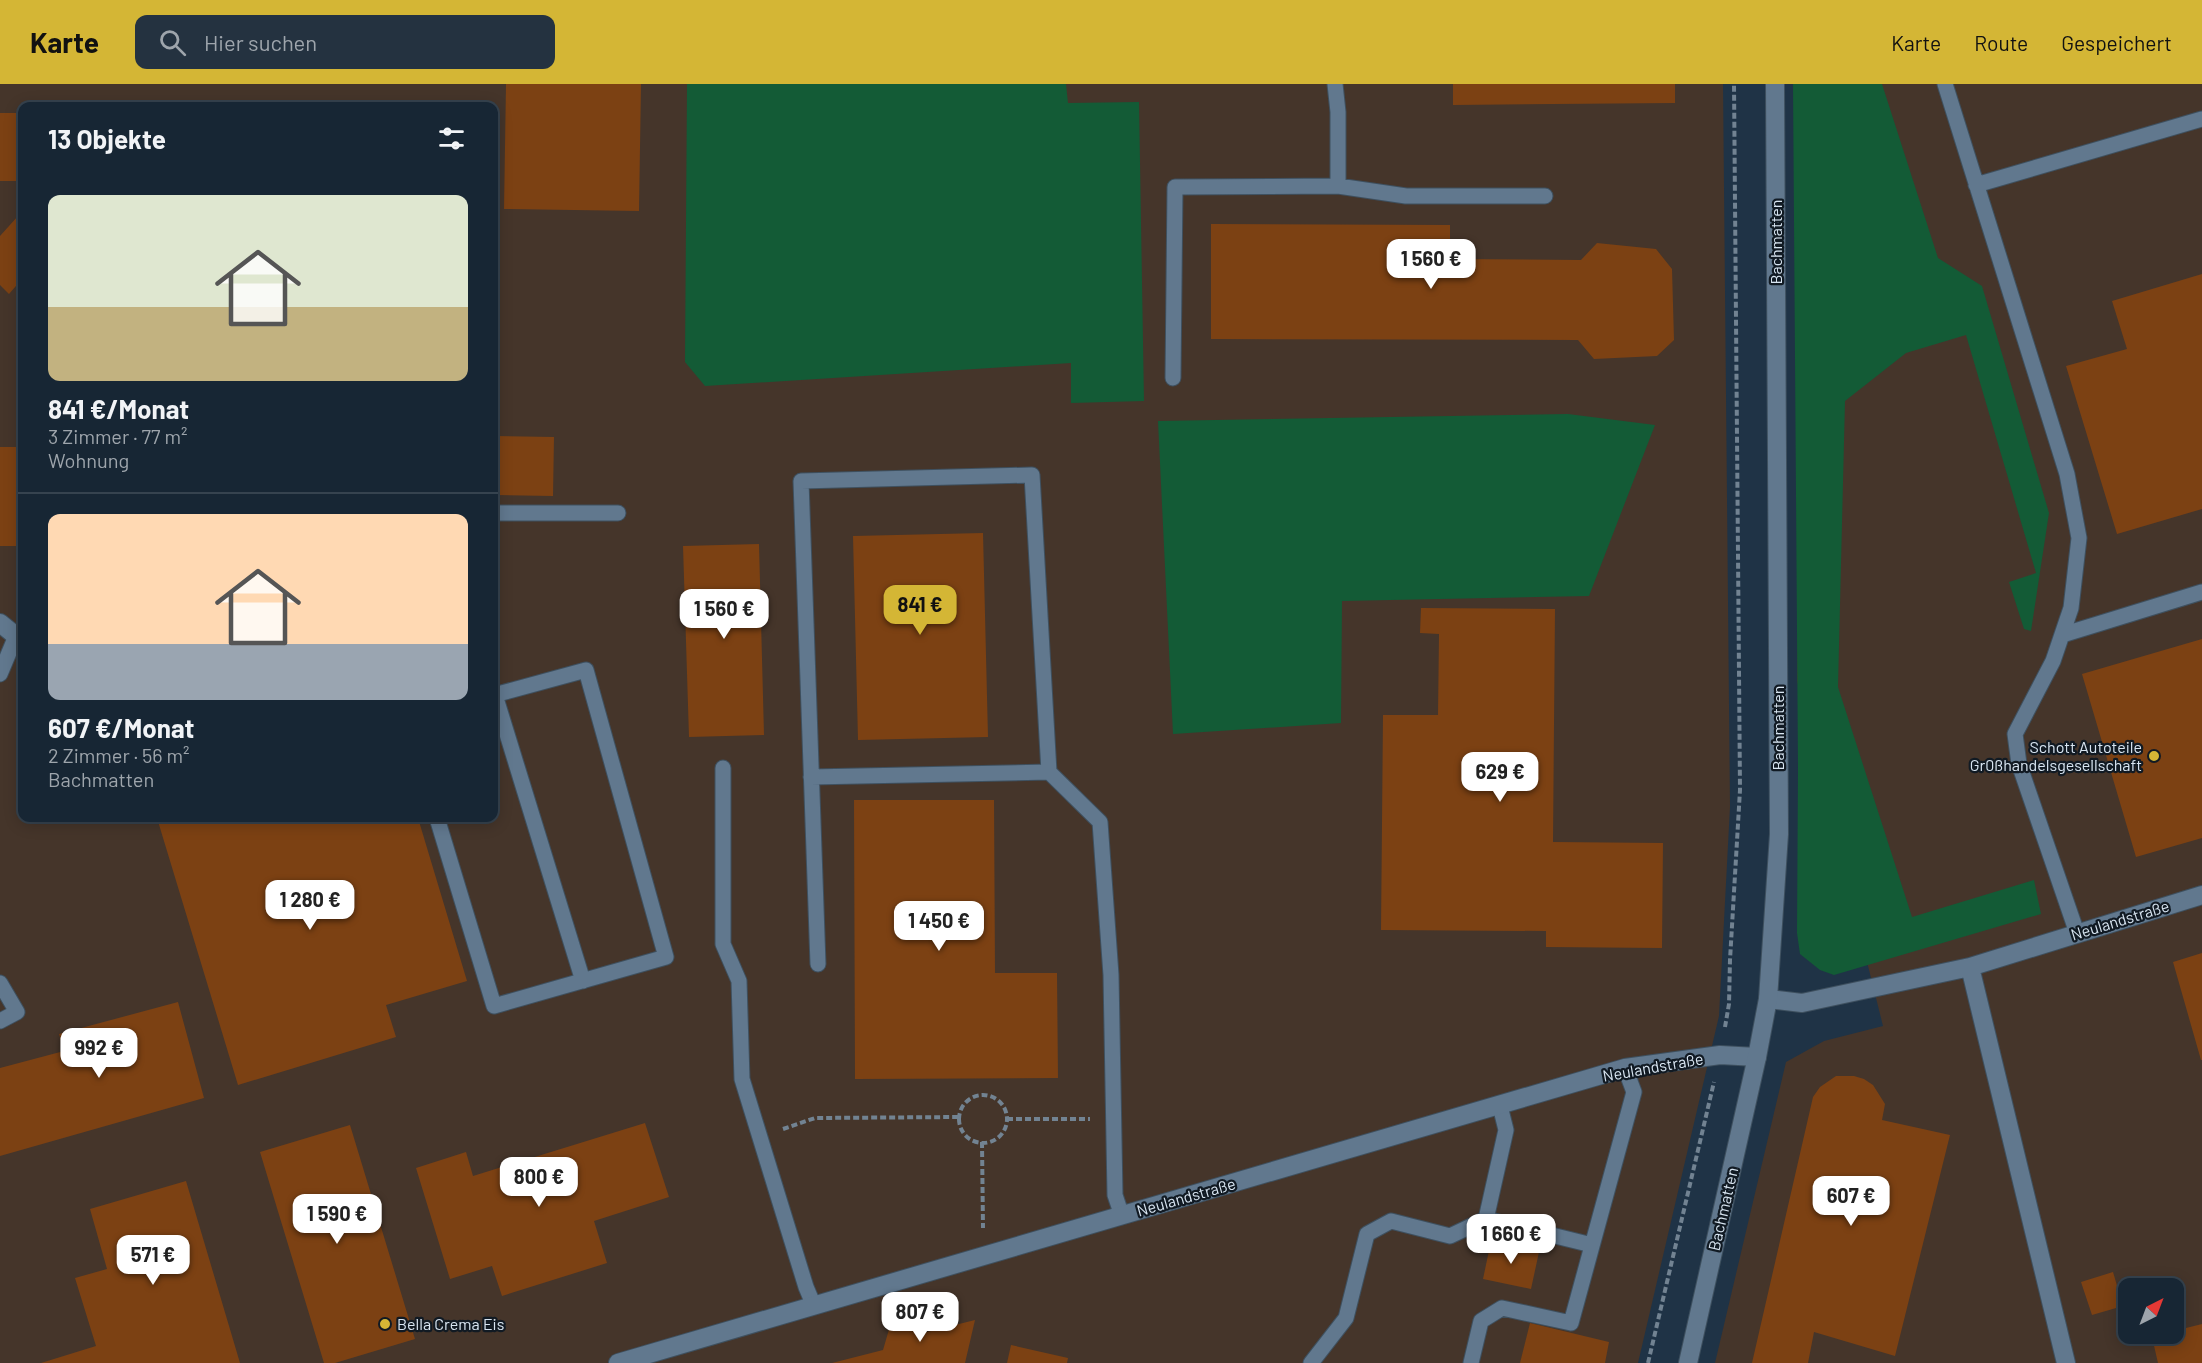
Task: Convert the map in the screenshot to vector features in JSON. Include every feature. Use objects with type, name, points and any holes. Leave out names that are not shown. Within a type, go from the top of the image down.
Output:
[{"type":"street","name":"Bachmatten","points":[[1688,1363],[1768,999],[1779,834],[1775,84]]},
{"type":"street","points":[[0,623],[18,636]]},
{"type":"street","name":"Neulandstraße","points":[[1768,999],[1802,1003],[1970,967],[2202,895]]},
{"type":"street","points":[[1970,967],[2066,1363]]},
{"type":"street","name":"Neulandstraße","points":[[618,1363],[1625,1068],[1720,1055],[1757,1057]]},
{"type":"lane","points":[[1335,84],[1338,112],[1338,186]]},
{"type":"lane","points":[[1944,84],[2067,474],[2079,538],[2071,608],[2053,661],[2015,734],[2019,764],[2078,933]]},
{"type":"lane","points":[[1976,185],[2202,119]]},
{"type":"lane","points":[[1173,378],[1175,187],[1338,186],[1406,196],[1545,196]]},
{"type":"lane","points":[[818,964],[801,481],[1032,475],[1049,772],[1100,822],[1111,975],[1115,1196],[1122,1216]]},
{"type":"lane","points":[[498,513],[618,513]]},
{"type":"lane","points":[[2062,635],[2202,592]]},
{"type":"lane","points":[[0,674],[18,639]]},
{"type":"lane","points":[[438,822],[494,1006],[666,957],[586,670],[498,694]]},
{"type":"lane","points":[[498,708],[583,981]]},
{"type":"lane","points":[[723,768],[723,944],[739,981],[742,1079],[806,1287],[814,1306]]},
{"type":"lane","points":[[811,777],[1049,772]]},
{"type":"lane","points":[[0,982],[17,1012],[0,1021]]},
{"type":"lane","points":[[1471,1363],[1481,1321],[1502,1308],[1571,1323],[1634,1092],[1625,1068]]},
{"type":"lane","points":[[1486,1219],[1506,1130],[1500,1106]]},
{"type":"lane","points":[[1311,1363],[1346,1318],[1367,1234],[1391,1221],[1450,1236],[1486,1219],[1592,1245]]},
{"type":"path","points":[[1729,1004],[1740,790],[1734,84]]},
{"type":"path","points":[[1648,1363],[1720,1055]]},
{"type":"path","points":[[974,1095],[994,1096],[1007,1110],[1007,1119],[1007,1129],[992,1142],[973,1142],[960,1128],[960,1108],[974,1095]]},
{"type":"path","points":[[759,1136],[815,1118],[960,1117]]},
{"type":"path","points":[[1007,1119],[1114,1119]]},
{"type":"path","points":[[982,1142],[983,1234]]},
{"type":"shaded area","points":[[0,84],[1723,84],[1730,807],[1719,1016],[1638,1363],[0,1363]]},
{"type":"shaded area","points":[[1805,84],[2202,84],[2202,1363],[1715,1363],[1786,1062],[1824,1041],[1883,1026],[1797,681]]},
{"type":"green space","points":[[687,84],[1066,84],[1068,103],[1139,102],[1144,401],[1071,403],[1071,363],[705,386],[685,362]]},
{"type":"green space","points":[[1793,84],[1882,84],[1938,258],[1982,286],[2049,513],[2031,631],[2024,629],[2009,582],[2036,573],[1966,335],[1906,353],[1845,401],[1838,687],[1912,917],[2034,880],[2041,914],[1834,975],[1820,970],[1800,954],[1797,933]]},
{"type":"green space","points":[[1568,414],[1655,425],[1589,596],[1342,601],[1341,723],[1173,734],[1158,421]]},
{"type":"building","points":[[506,84],[641,84],[639,211],[504,209]]},
{"type":"building","points":[[1453,84],[1675,84],[1675,103],[1453,105]]},
{"type":"building","points":[[0,113],[18,113],[18,181],[0,181]]},
{"type":"building","points":[[18,216],[18,284],[9,294],[0,285],[0,236]]},
{"type":"building","points":[[1211,224],[1450,225],[1450,259],[1581,260],[1597,243],[1656,249],[1672,269],[1674,340],[1657,356],[1594,359],[1578,340],[1211,339]]},
{"type":"building","points":[[2202,274],[2202,509],[2117,534],[2066,366],[2127,349],[2112,301]]},
{"type":"building","points":[[498,436],[554,437],[553,496],[498,495]]},
{"type":"building","points":[[0,447],[18,447],[18,546],[0,546]]},
{"type":"building","points":[[983,533],[988,737],[858,740],[853,536]]},
{"type":"building","points":[[759,544],[764,735],[689,737],[683,546]]},
{"type":"building","points":[[1421,608],[1555,609],[1553,842],[1663,843],[1662,948],[1546,947],[1546,931],[1381,930],[1383,715],[1438,715],[1439,634],[1420,633]]},
{"type":"building","name":"Schott Autoteile Gr0ßhandelsgesellschaft","points":[[2202,639],[2202,838],[2136,857],[2082,674]]},
{"type":"building","points":[[854,800],[994,800],[995,973],[1057,973],[1058,1078],[855,1079]]},
{"type":"building","points":[[158,822],[419,822],[467,981],[386,1005],[396,1037],[238,1085]]},
{"type":"building","points":[[2202,953],[2202,1060],[2201,1060],[2173,962]]},
{"type":"building","points":[[178,1002],[204,1098],[0,1156],[0,1068],[64,1051],[59,1034]]},
{"type":"building","points":[[1836,1076],[1854,1076],[1873,1085],[1885,1104],[1882,1120],[1950,1135],[1895,1356],[1814,1332],[1808,1363],[1752,1363],[1813,1097],[1820,1087]]},
{"type":"building","points":[[645,1123],[669,1197],[594,1221],[607,1263],[502,1296],[492,1266],[450,1279],[416,1168],[466,1152],[473,1176]]},
{"type":"building","points":[[350,1125],[415,1339],[335,1363],[324,1363],[260,1152]]},
{"type":"building","points":[[186,1181],[240,1363],[41,1363],[96,1346],[75,1278],[107,1269],[90,1209]]},
{"type":"building","points":[[1491,1241],[1539,1252],[1531,1289],[1483,1279]]},
{"type":"building","points":[[2113,1272],[2118,1289],[2118,1307],[2092,1315],[2081,1282]]},
{"type":"building","points":[[895,1309],[923,1316],[919,1334],[975,1320],[965,1363],[832,1363],[883,1350]]},
{"type":"building","points":[[1530,1323],[1609,1342],[1605,1363],[1520,1363]]},
{"type":"building","points":[[2202,1324],[2202,1363],[2158,1363],[2154,1344],[2184,1344],[2184,1328]]},
{"type":"building","points":[[1011,1345],[1068,1358],[1067,1363],[1007,1363]]},
{"type":"place","name":"Schott Autoteile Gr0ßhandelsgesellschaft","points":[[2154,756]]},
{"type":"place","name":"Bella Crema Eis","points":[[385,1324]]}]
